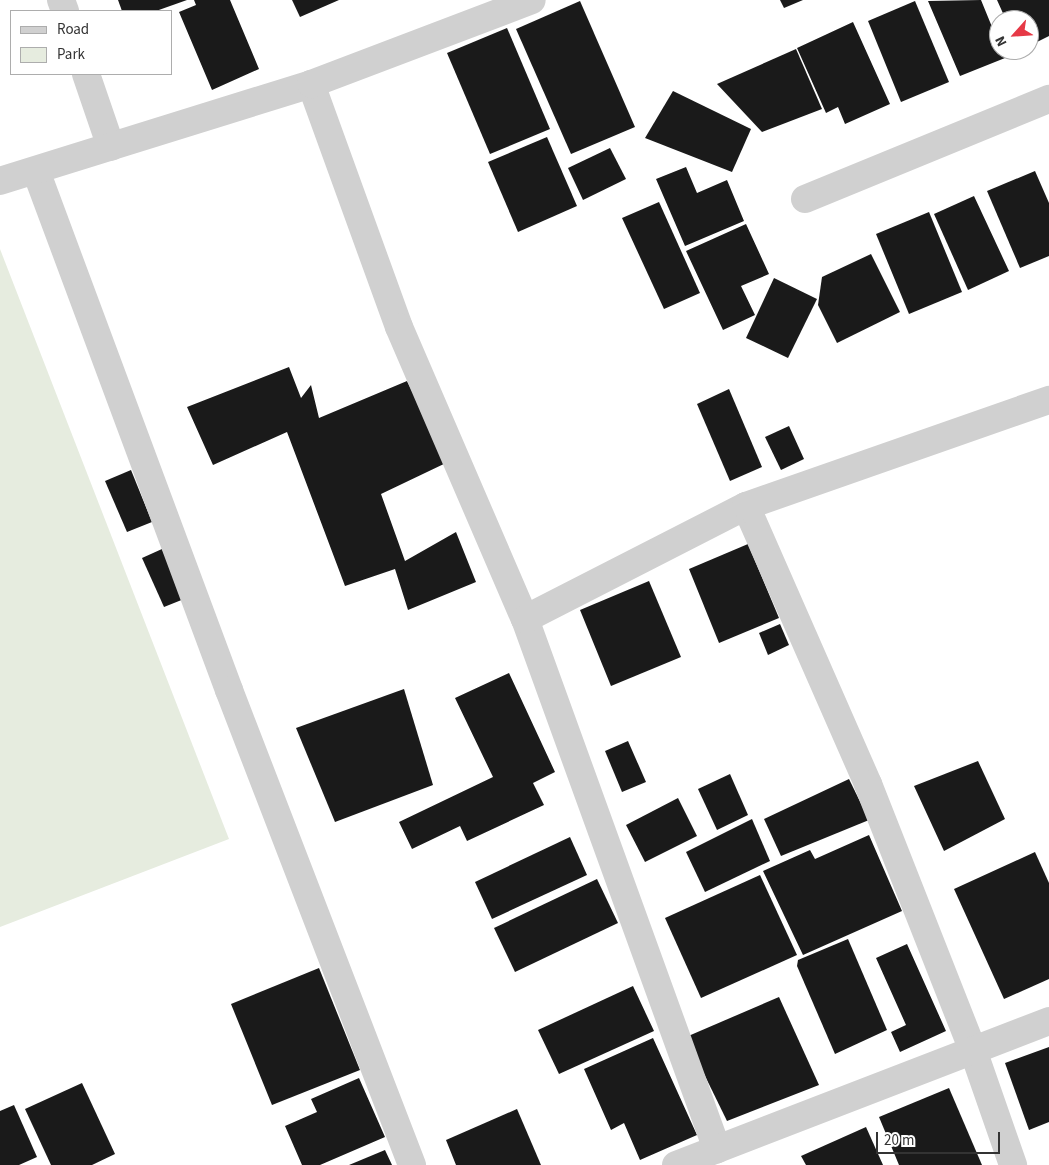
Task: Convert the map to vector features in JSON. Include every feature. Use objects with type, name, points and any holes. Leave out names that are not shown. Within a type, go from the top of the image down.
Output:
[{"type":"street","points":[[0,181],[312,84],[532,0]]},
{"type":"street","points":[[86,75],[111,148]]},
{"type":"street","points":[[312,84],[399,327],[525,619],[716,1149]]},
{"type":"street","points":[[805,199],[1049,99]]},
{"type":"street","points":[[36,171],[229,690],[412,1165]]},
{"type":"street","points":[[525,619],[746,506],[1049,400]]},
{"type":"street","points":[[746,506],[868,784],[973,1050],[1013,1165]]},
{"type":"street","points":[[676,1165],[1049,1021]]},
{"type":"green space","points":[[0,249],[229,839],[0,927]]},
{"type":"building","points":[[118,0],[187,0],[159,10],[122,10]]},
{"type":"building","points":[[194,0],[230,0],[259,69],[212,90],[179,12],[196,5]]},
{"type":"building","points":[[292,0],[339,0],[300,17]]},
{"type":"building","points":[[780,0],[803,0],[784,8]]},
{"type":"building","points":[[981,0],[989,20],[989,60],[1000,60],[960,76],[928,1]]},
{"type":"building","points":[[997,0],[1049,0],[1049,36],[1039,41],[1039,10],[1002,10]]},
{"type":"building","points":[[580,1],[635,127],[571,154],[516,29]]},
{"type":"building","points":[[915,1],[949,82],[901,102],[868,21]]},
{"type":"building","points":[[853,22],[890,104],[845,124],[838,107],[826,113],[797,48]]},
{"type":"building","points":[[507,28],[550,129],[490,154],[447,53]]},
{"type":"building","points":[[796,49],[822,109],[762,132],[717,84]]},
{"type":"building","points":[[673,91],[751,129],[732,172],[645,138]]},
{"type":"building","points":[[547,137],[577,206],[518,232],[488,162]]},
{"type":"building","points":[[610,148],[626,179],[583,200],[568,168]]},
{"type":"building","points":[[686,167],[697,193],[727,180],[744,221],[685,246],[656,179]]},
{"type":"building","points":[[1035,171],[1049,203],[1049,256],[1020,268],[987,191]]},
{"type":"building","points":[[974,196],[1009,271],[968,290],[934,214]]},
{"type":"building","points":[[659,202],[700,293],[664,309],[622,218]]},
{"type":"building","points":[[929,212],[962,292],[909,314],[876,234]]},
{"type":"building","points":[[746,224],[769,274],[741,286],[755,315],[723,330],[686,251]]},
{"type":"building","points":[[871,254],[900,312],[837,343],[818,305],[822,277]]},
{"type":"building","points":[[774,278],[817,299],[788,358],[746,338]]},
{"type":"building","points":[[289,367],[301,398],[311,385],[319,418],[407,381],[448,462],[381,494],[405,561],[456,532],[476,582],[408,610],[395,569],[345,586],[287,432],[213,465],[187,407]]},
{"type":"building","points":[[729,389],[762,467],[730,481],[697,404]]},
{"type":"building","points":[[789,426],[804,459],[781,470],[765,437]]},
{"type":"building","points":[[131,470],[152,522],[127,532],[105,481]]},
{"type":"building","points":[[748,544],[779,618],[719,643],[689,569]]},
{"type":"building","points":[[162,549],[184,599],[164,607],[142,558]]},
{"type":"building","points":[[649,581],[681,657],[611,686],[580,610]]},
{"type":"building","points":[[780,624],[789,645],[768,655],[759,633]]},
{"type":"building","points":[[509,673],[555,772],[533,783],[544,805],[467,841],[460,826],[412,849],[399,822],[493,777],[455,698]]},
{"type":"building","points":[[404,689],[433,785],[335,822],[296,728]]},
{"type":"building","points":[[628,741],[646,782],[622,792],[605,751]]},
{"type":"building","points":[[978,761],[1005,819],[944,851],[914,786]]},
{"type":"building","points":[[730,774],[748,815],[717,830],[698,789]]},
{"type":"building","points":[[849,779],[869,820],[781,856],[764,819]]},
{"type":"building","points":[[678,798],[697,836],[645,862],[626,825]]},
{"type":"building","points":[[752,819],[770,861],[705,892],[686,852]]},
{"type":"building","points":[[869,835],[902,911],[803,955],[763,871],[810,850],[815,859]]},
{"type":"building","points":[[570,837],[587,875],[492,919],[475,882]]},
{"type":"building","points":[[1035,852],[1049,883],[1049,979],[1004,999],[954,889]]},
{"type":"building","points":[[760,875],[797,955],[701,998],[665,918]]},
{"type":"building","points":[[597,879],[618,923],[515,972],[494,928]]},
{"type":"building","points":[[848,939],[887,1030],[835,1054],[797,966],[798,960]]},
{"type":"building","points":[[907,944],[946,1031],[900,1052],[891,1032],[906,1025],[876,958]]},
{"type":"building","points":[[319,968],[360,1070],[272,1105],[231,1004]]},
{"type":"building","points":[[633,986],[654,1031],[559,1074],[538,1030]]},
{"type":"building","points":[[779,997],[819,1085],[727,1121],[686,1037]]},
{"type":"building","points":[[653,1038],[697,1135],[640,1160],[624,1123],[611,1130],[584,1069]]},
{"type":"building","points":[[1049,1047],[1049,1122],[1029,1130],[1005,1063]]},
{"type":"building","points":[[359,1078],[385,1137],[320,1165],[302,1165],[285,1126],[317,1112],[311,1099]]},
{"type":"building","points":[[82,1083],[115,1154],[92,1165],[51,1165],[25,1109]]},
{"type":"building","points":[[949,1088],[982,1165],[899,1165],[879,1117]]},
{"type":"building","points":[[14,1105],[37,1157],[19,1165],[0,1165],[0,1111]]},
{"type":"building","points":[[517,1109],[541,1165],[456,1165],[446,1140]]},
{"type":"building","points":[[866,1127],[883,1165],[806,1165],[801,1156]]},
{"type":"building","points":[[385,1150],[392,1165],[349,1165]]}]
